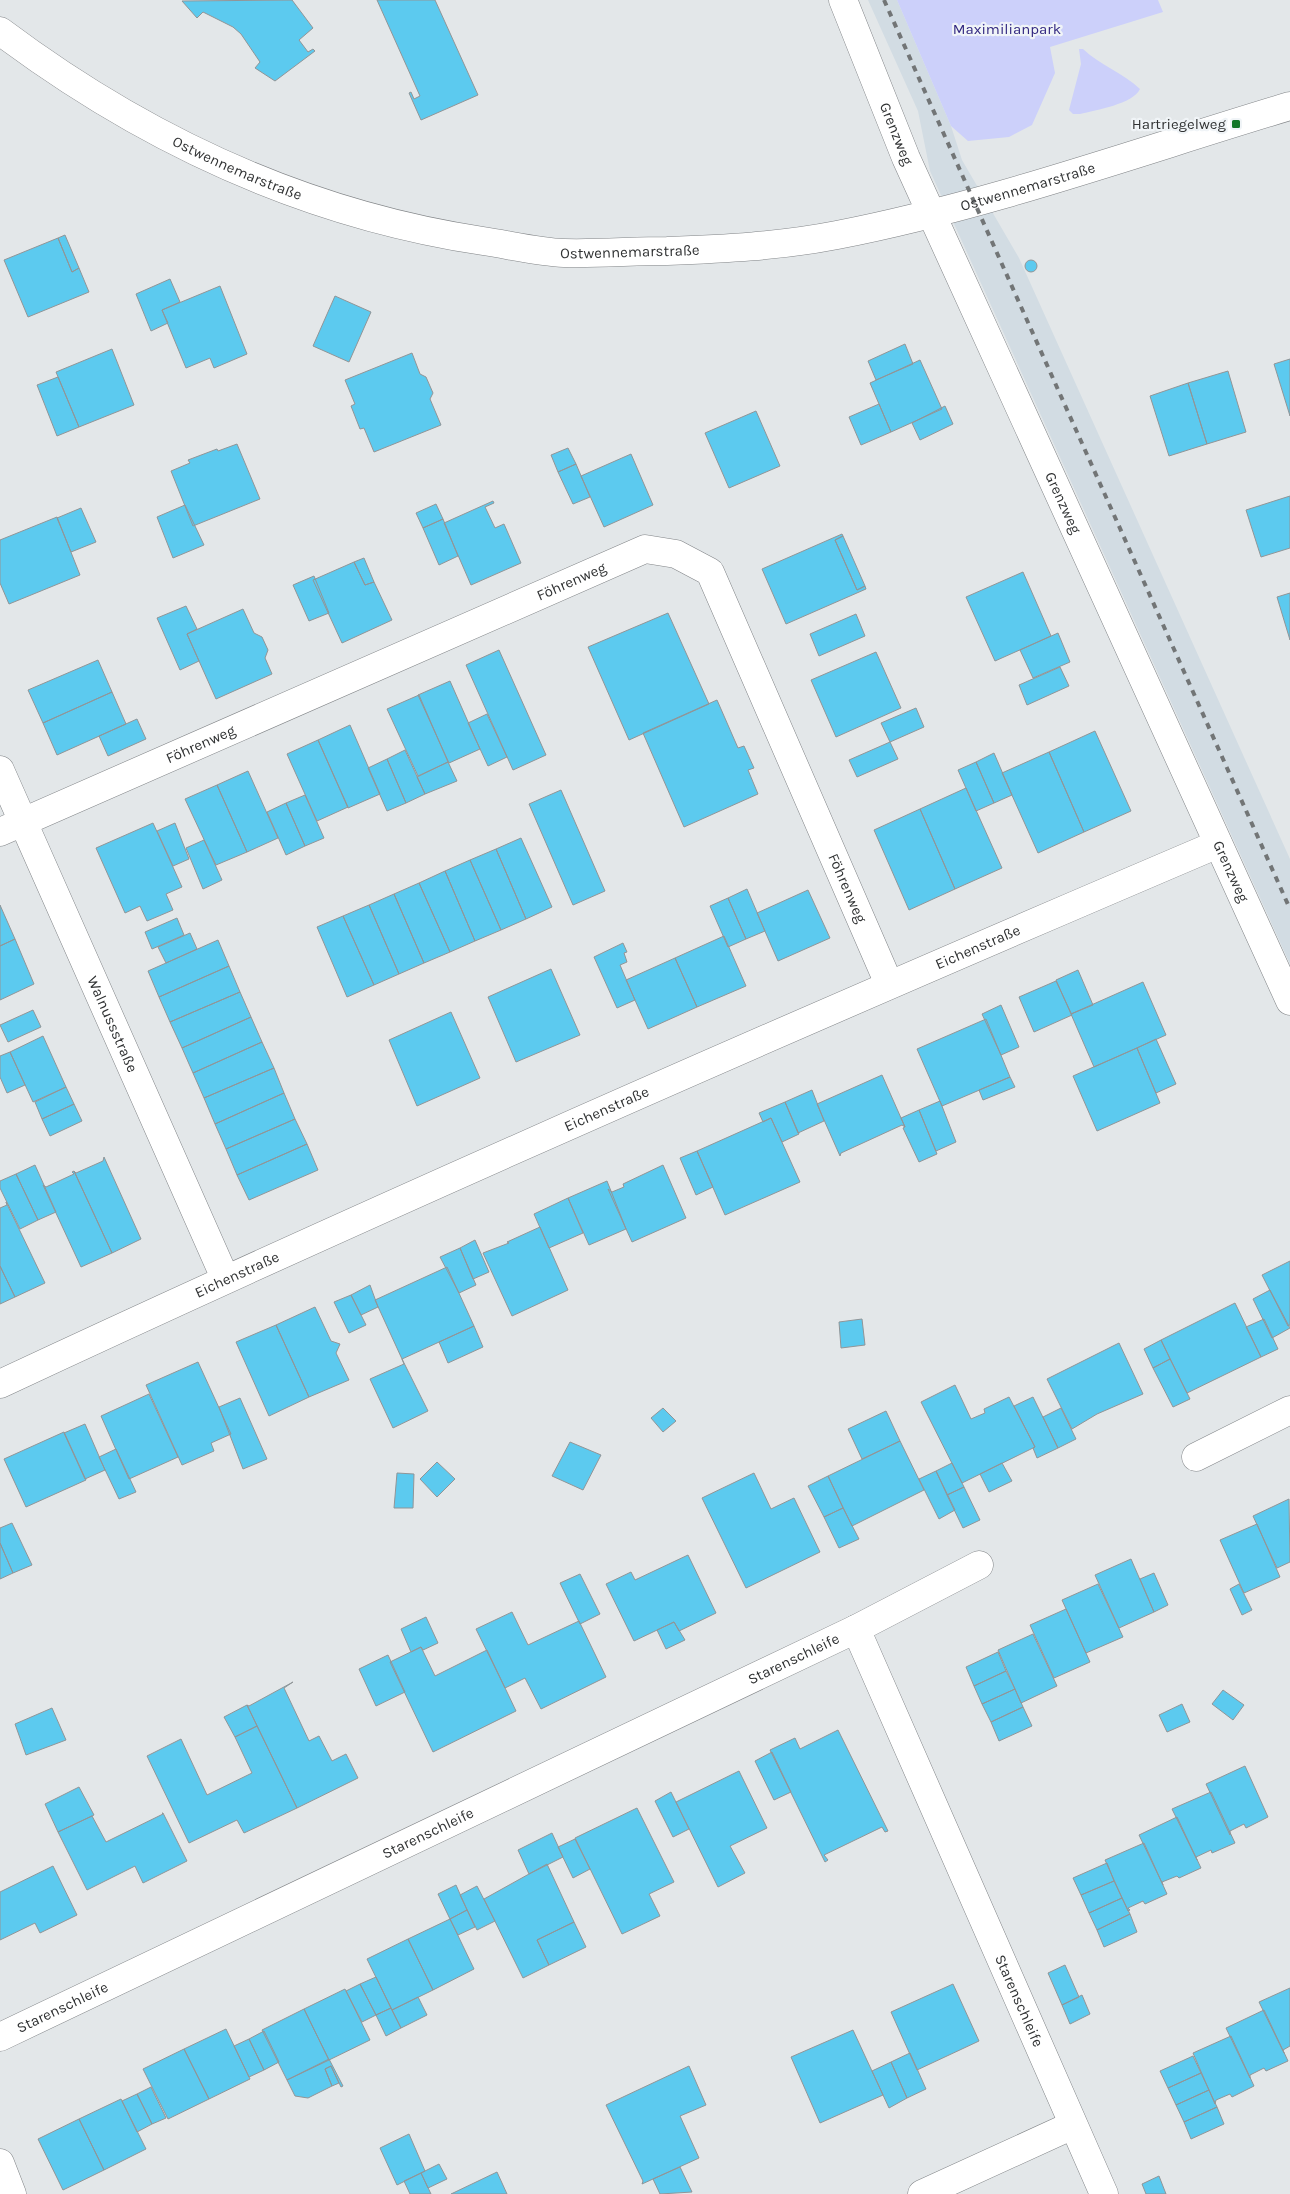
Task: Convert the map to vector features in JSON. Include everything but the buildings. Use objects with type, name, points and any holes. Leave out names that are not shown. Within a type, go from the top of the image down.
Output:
[{"type":"street","name":"Grenzweg","points":[[843,0],[906,158],[1290,1001]]},
{"type":"street","name":"Ostwennemarstraße","points":[[0,31],[38,59],[124,114],[215,162],[324,204],[438,234],[562,253],[731,249],[834,236],[932,214],[1290,106]]},
{"type":"street","name":"Föhrenweg","points":[[11,827],[645,550],[676,554],[710,572],[889,984]]},
{"type":"street","name":"Walnussstraße","points":[[0,770],[11,827],[226,1278]]},
{"type":"street","name":"Eichenstraße","points":[[0,1384],[226,1278],[889,984],[1218,844]]},
{"type":"street","points":[[1196,1458],[1290,1410]]},
{"type":"street","name":"Starenschleife","points":[[0,2037],[856,1629],[979,1565]]},
{"type":"street","name":"Starenschleife","points":[[856,1629],[1104,2194]]},
{"type":"street","points":[[922,2194],[1073,2125]]},
{"type":"street","points":[[0,2163],[12,2194]]},
{"type":"shaded area","points":[[868,0],[897,0],[951,126],[962,160],[1019,258],[1290,859],[1290,964],[930,171],[918,111]]},
{"type":"green space","name":"Maximilianpark","points":[[897,0],[1158,0],[1163,12],[1050,47],[1055,73],[1032,125],[1009,137],[968,141],[951,126]]},
{"type":"green space","points":[[1079,49],[1083,49],[1140,89],[1130,99],[1113,106],[1073,114],[1069,110],[1081,64]]},
{"type":"railway","points":[[884,0],[1290,909]]},
{"type":"place","name":"Hartriegelweg","points":[[1236,124]]}]
